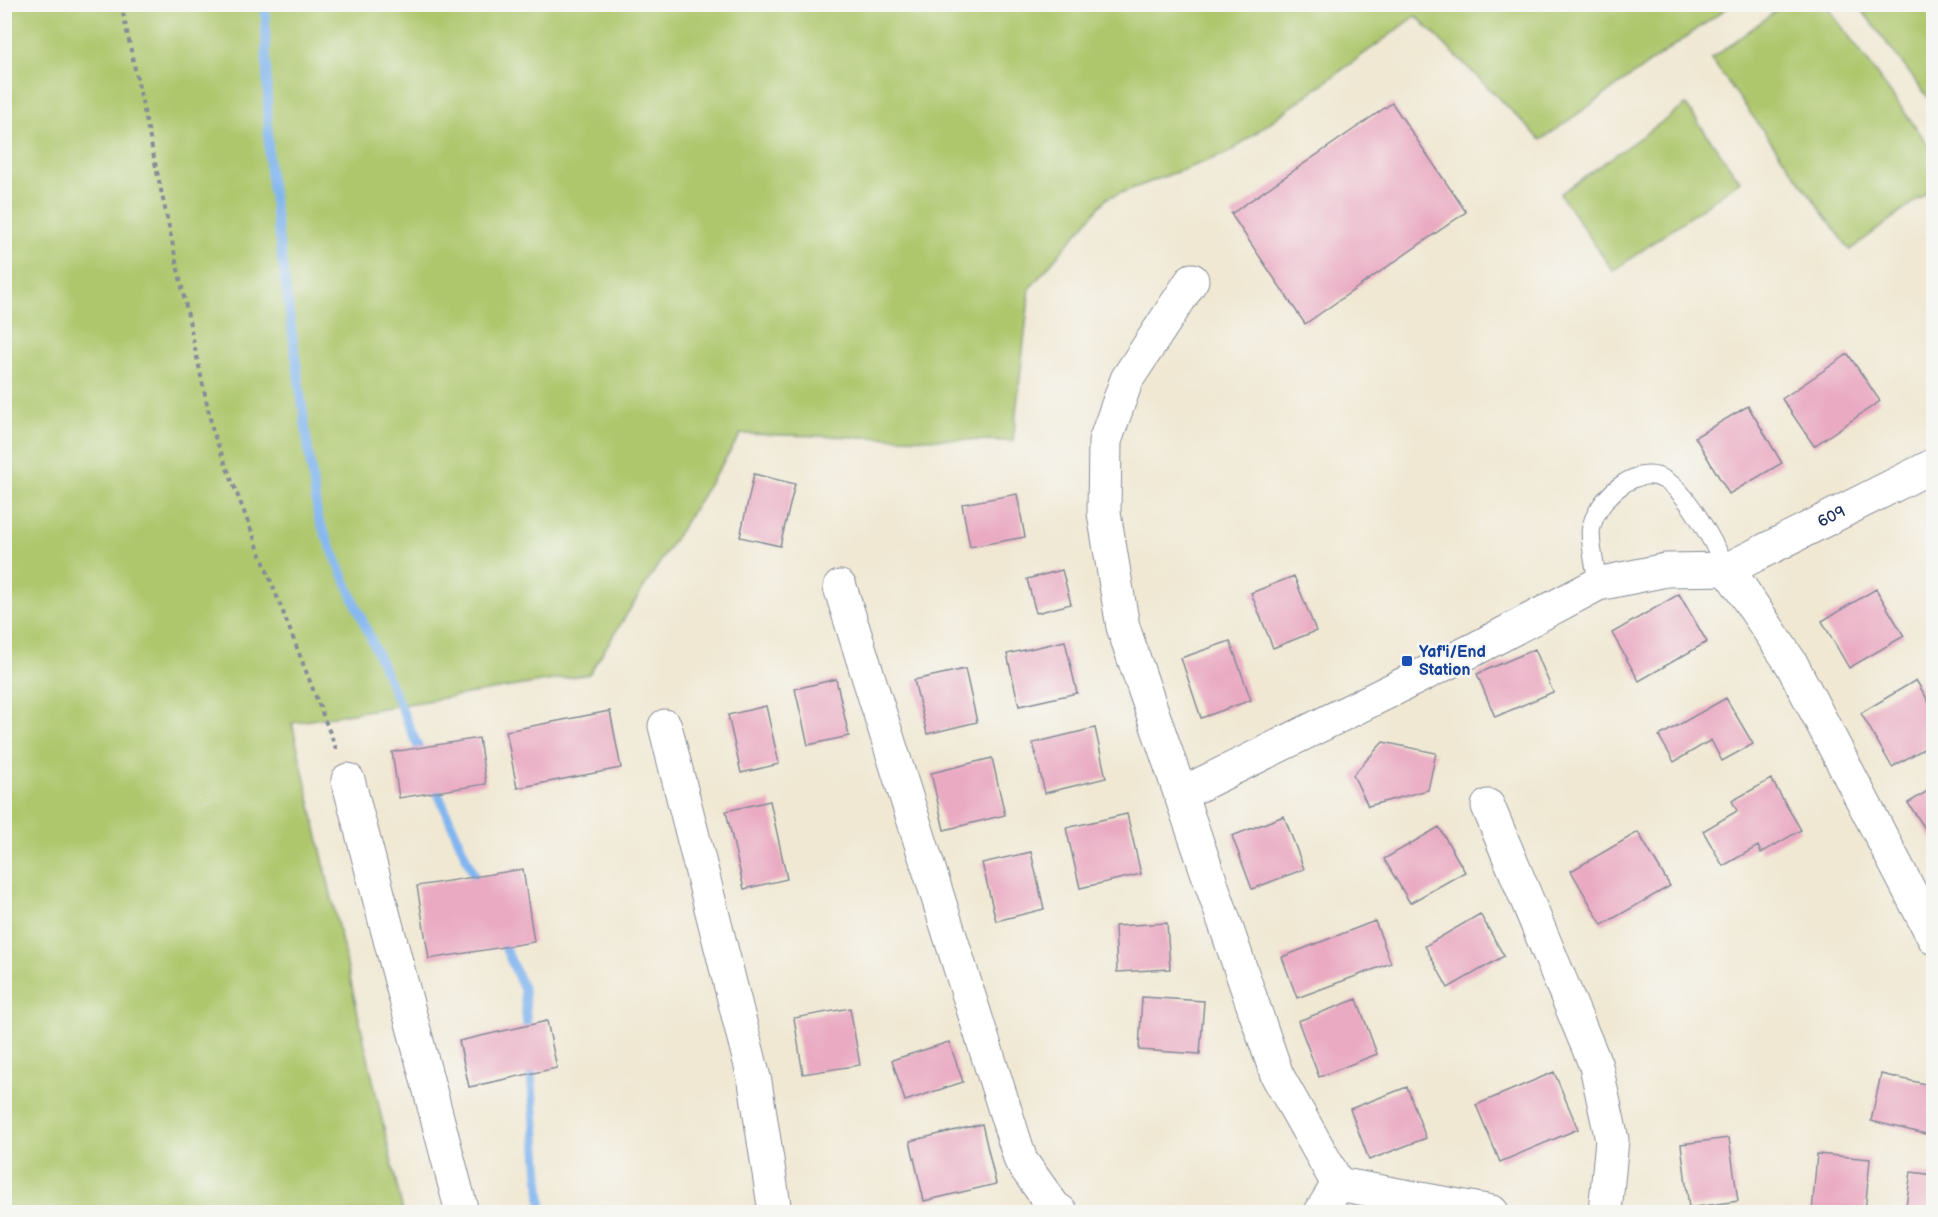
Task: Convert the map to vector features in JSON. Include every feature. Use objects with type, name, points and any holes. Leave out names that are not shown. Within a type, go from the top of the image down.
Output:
[{"type":"street","points":[[1192,280],[1127,379],[1105,441],[1104,513],[1123,627],[1277,1075],[1338,1184],[1439,1208],[1492,1212]]},
{"type":"street","name":"609","points":[[1728,569],[1934,465]]},
{"type":"street","points":[[1181,794],[1475,649],[1598,584],[1666,570],[1728,569],[1791,663],[1934,938]]},
{"type":"street","points":[[840,587],[1022,1161],[1054,1208],[1060,1212]]},
{"type":"street","points":[[665,726],[755,1082],[775,1212]]},
{"type":"street","points":[[348,780],[462,1212]]},
{"type":"street","points":[[1488,806],[1596,1066],[1612,1140],[1605,1212]]},
{"type":"street","points":[[1321,1212],[1338,1184]]},
{"type":"lane","points":[[1598,584],[1591,529],[1603,502],[1626,480],[1643,475],[1664,479],[1688,501],[1728,569]]},
{"type":"path","points":[[121,4],[213,432],[348,780]]},
{"type":"green space","points":[[5,4],[1731,5],[1541,140],[1416,16],[1228,153],[1107,198],[1030,288],[1013,441],[741,434],[589,674],[292,723],[403,1212],[5,1212]]},
{"type":"green space","points":[[1784,5],[1826,5],[1933,151],[1933,188],[1850,250],[1711,59]]},
{"type":"green space","points":[[1858,5],[1933,5],[1933,104]]},
{"type":"green space","points":[[1686,105],[1740,181],[1613,271],[1560,194]]},
{"type":"building","points":[[1392,103],[1466,212],[1305,324],[1231,214]]},
{"type":"building","points":[[1848,354],[1880,401],[1814,446],[1782,399]]},
{"type":"building","points":[[1748,406],[1782,463],[1729,494],[1695,437]]},
{"type":"building","points":[[754,474],[795,484],[780,546],[740,537]]},
{"type":"building","points":[[1017,494],[1025,537],[970,547],[962,504]]},
{"type":"building","points":[[1062,570],[1071,604],[1036,613],[1027,579]]},
{"type":"building","points":[[1294,576],[1316,631],[1273,648],[1251,593]]},
{"type":"building","points":[[1876,589],[1904,636],[1849,668],[1822,621]]},
{"type":"building","points":[[1679,594],[1707,642],[1639,681],[1612,633]]},
{"type":"building","points":[[1065,641],[1077,693],[1019,706],[1007,654]]},
{"type":"building","points":[[1230,641],[1251,700],[1201,718],[1181,658]]},
{"type":"building","points":[[1535,649],[1553,692],[1495,717],[1477,674]]},
{"type":"building","points":[[965,669],[977,722],[927,734],[914,680]]},
{"type":"building","points":[[836,679],[849,736],[808,745],[795,689]]},
{"type":"building","points":[[1916,680],[1934,711],[1934,743],[1892,767],[1861,713]]},
{"type":"building","points":[[1726,698],[1753,744],[1722,761],[1711,740],[1674,762],[1659,736]]},
{"type":"building","points":[[766,706],[779,764],[741,773],[728,715]]},
{"type":"building","points":[[610,711],[621,768],[517,788],[506,731]]},
{"type":"building","points":[[1095,728],[1106,778],[1045,793],[1033,743]]},
{"type":"building","points":[[479,738],[486,784],[399,798],[392,752]]},
{"type":"building","points":[[1383,742],[1436,753],[1428,790],[1368,806],[1353,775]]},
{"type":"building","points":[[992,758],[1005,815],[944,830],[931,773]]},
{"type":"building","points":[[1771,779],[1801,830],[1761,853],[1758,846],[1723,866],[1703,831],[1737,811],[1732,801]]},
{"type":"building","points":[[1934,787],[1934,842],[1908,803]]},
{"type":"building","points":[[770,801],[787,879],[744,889],[726,811]]},
{"type":"building","points":[[1127,814],[1141,874],[1080,888],[1066,828]]},
{"type":"building","points":[[1284,816],[1304,869],[1252,889],[1232,836]]},
{"type":"building","points":[[1439,827],[1465,872],[1410,903],[1384,859]]},
{"type":"building","points":[[1638,832],[1670,886],[1602,925],[1571,871]]},
{"type":"building","points":[[1031,852],[1044,909],[996,921],[982,863]]},
{"type":"building","points":[[523,869],[534,942],[429,959],[417,886]]},
{"type":"building","points":[[1480,914],[1504,956],[1448,988],[1425,946]]},
{"type":"building","points":[[1375,921],[1391,963],[1297,998],[1282,957]]},
{"type":"building","points":[[1167,923],[1170,969],[1117,972],[1115,926]]},
{"type":"building","points":[[1142,997],[1204,1001],[1200,1054],[1139,1050]]},
{"type":"building","points":[[1357,999],[1377,1054],[1319,1077],[1298,1021]]},
{"type":"building","points":[[850,1008],[860,1065],[803,1074],[794,1018]]},
{"type":"building","points":[[547,1021],[557,1068],[469,1087],[459,1041]]},
{"type":"building","points":[[949,1042],[963,1082],[905,1101],[892,1060]]},
{"type":"building","points":[[1554,1072],[1578,1129],[1500,1162],[1476,1105]]},
{"type":"building","points":[[1881,1074],[1934,1086],[1934,1136],[1871,1121]]},
{"type":"building","points":[[1407,1087],[1426,1138],[1369,1160],[1350,1109]]},
{"type":"building","points":[[982,1124],[996,1184],[924,1201],[910,1141]]},
{"type":"building","points":[[1729,1138],[1738,1201],[1689,1208],[1681,1144]]},
{"type":"building","points":[[1817,1154],[1870,1159],[1865,1212],[1812,1212]]},
{"type":"building","points":[[1911,1172],[1934,1175],[1934,1212],[1905,1212]]},
{"type":"waterway","points":[[265,4],[269,167],[318,518],[423,758]]},
{"type":"waterway","points":[[433,782],[479,887]]},
{"type":"waterway","points":[[500,936],[524,990],[528,1037]]},
{"type":"waterway","points":[[530,1062],[542,1212]]},
{"type":"place","name":"Yaf'i/End Station","points":[[1407,661]]}]
